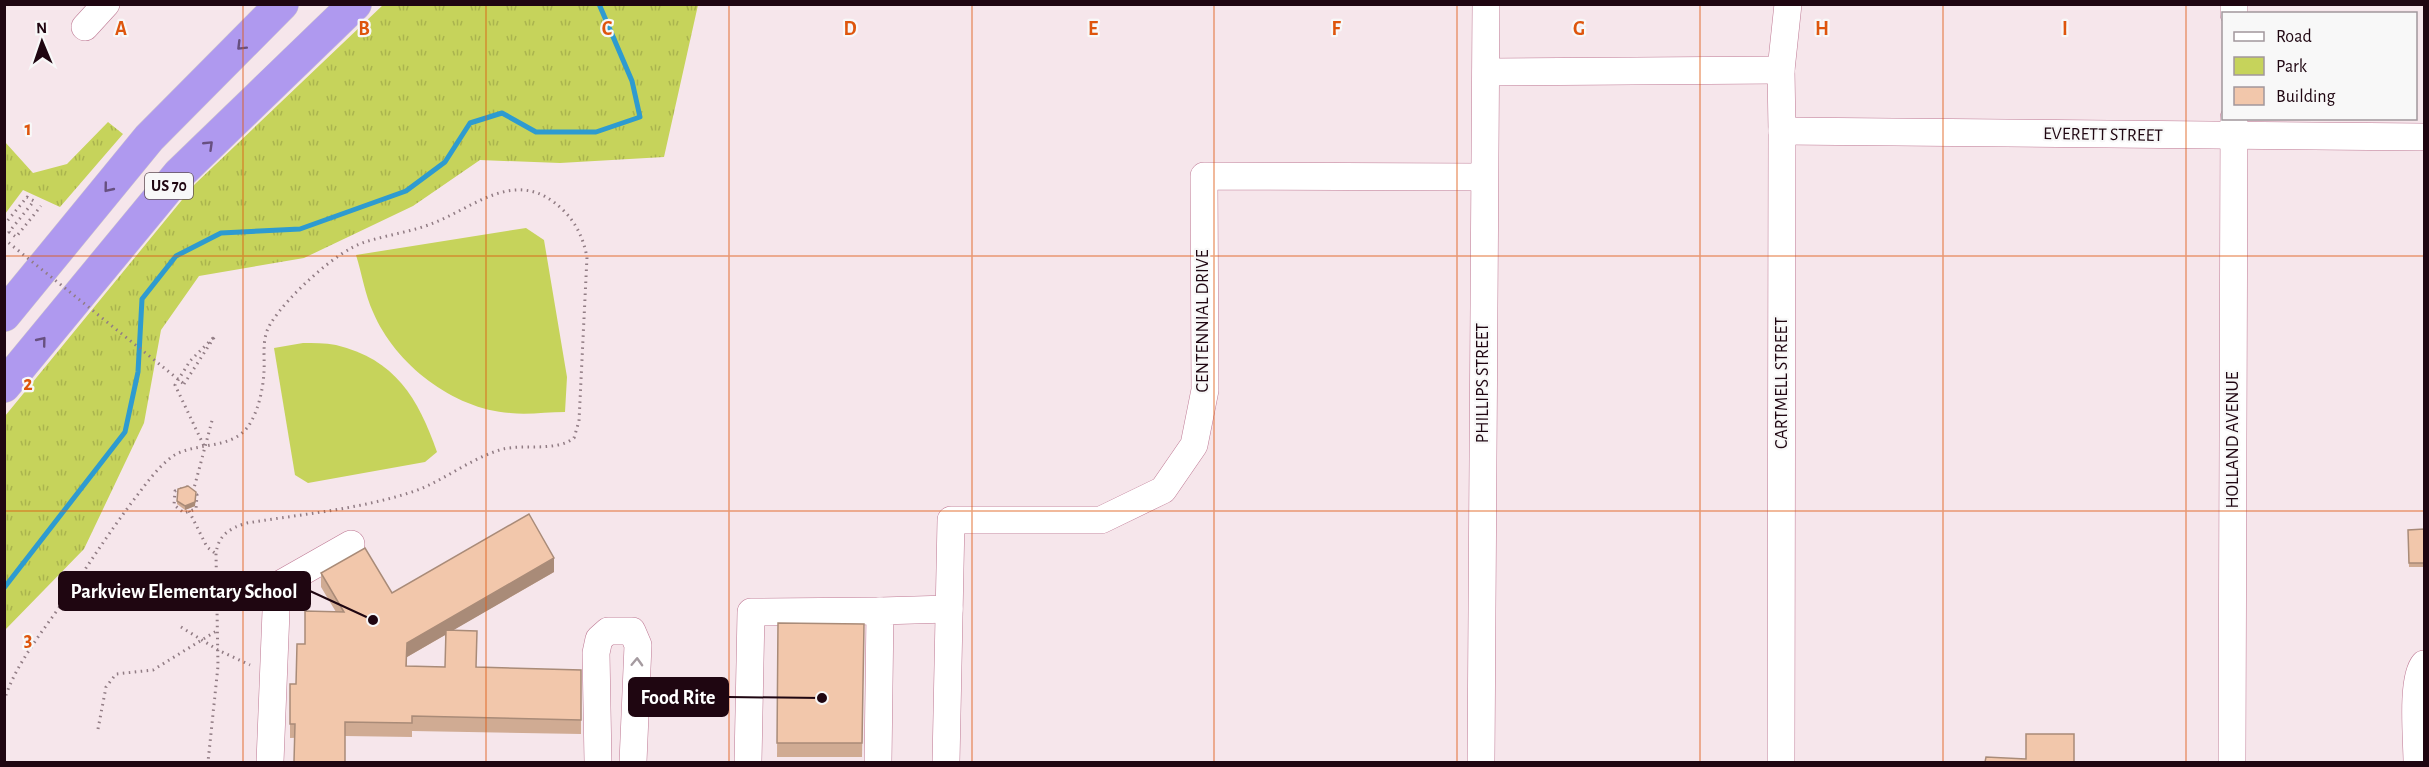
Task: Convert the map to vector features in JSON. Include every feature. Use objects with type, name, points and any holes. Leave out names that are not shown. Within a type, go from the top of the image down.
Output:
[{"type":"highway","name":"US 70","points":[[4,315],[149,138],[282,4]]},
{"type":"highway","name":"US 70","points":[[4,386],[178,174],[354,4]]},
{"type":"street","points":[[85,27],[106,4]]},
{"type":"street","name":"PHILLIPS STREET","points":[[1481,762],[1486,4]]},
{"type":"street","name":"CARTMELL STREET","points":[[1781,762],[1782,131],[1780,70],[1788,4]]},
{"type":"street","points":[[1486,72],[1780,70]]},
{"type":"street","name":"EVERETT STREET","points":[[1782,131],[2234,127],[2424,137]]},
{"type":"street","name":"HOLLAND AVENUE","points":[[2232,762],[2234,127]]},
{"type":"street","name":"CENTENNIAL DRIVE","points":[[946,762],[951,520],[1101,520],[1163,490],[1194,445],[1205,390],[1204,176],[1484,177]]},
{"type":"street","points":[[270,762],[277,586],[351,544]]},
{"type":"street","points":[[748,762],[751,612],[949,609]]},
{"type":"street","points":[[878,762],[880,611]]},
{"type":"street","points":[[598,762],[596,653],[599,639],[608,631],[632,631],[638,645],[633,762]]},
{"type":"street","points":[[2417,762],[2418,683],[2420,669],[2424,664]]},
{"type":"path","points":[[4,701],[23,662],[95,552],[155,472],[172,457],[188,449],[221,443],[239,436],[248,427],[262,393],[264,347],[271,323],[300,290],[335,257],[351,248],[431,224],[479,200],[513,190],[545,196],[571,219],[580,232],[587,257],[579,421],[574,438],[561,444],[501,450],[478,459],[434,483],[395,497],[368,504],[236,526],[223,535],[216,554],[218,650],[208,762]]},
{"type":"path","points":[[4,225],[27,196],[34,201],[9,232],[16,237],[41,206]]},
{"type":"path","points":[[4,238],[103,319],[166,370],[175,377],[184,384],[215,336],[190,361],[180,377],[175,385],[204,446]]},
{"type":"path","points":[[193,492],[213,417]]},
{"type":"path","points":[[187,488],[197,495],[196,509],[189,511],[184,513],[174,505],[175,491],[187,488]]},
{"type":"path","points":[[189,511],[207,547],[216,554]]},
{"type":"path","points":[[181,627],[242,662],[273,672]]},
{"type":"path","points":[[98,729],[106,687],[116,674],[153,670],[218,630]]},
{"type":"green space","points":[[384,4],[698,5],[664,157],[560,163],[480,160],[413,206],[304,258],[199,276],[161,330],[144,423],[84,549],[5,630],[5,416],[195,184]]},
{"type":"green space","points":[[108,122],[123,134],[60,207],[23,190],[5,214],[5,142],[33,173],[67,164]]},
{"type":"green space","points":[[526,228],[544,240],[567,377],[565,412],[517,414],[489,410],[447,393],[428,380],[411,366],[383,331],[370,305],[356,255]]},
{"type":"green space","points":[[303,343],[332,344],[356,351],[389,371],[402,384],[422,414],[437,452],[425,462],[308,483],[295,475],[274,348]]},
{"type":"building","points":[[188,486],[196,492],[195,502],[185,506],[177,501],[178,489]]},
{"type":"building","points":[[529,514],[554,558],[407,643],[406,666],[445,667],[446,630],[477,631],[476,667],[581,670],[581,720],[412,716],[412,723],[345,722],[345,762],[294,762],[295,724],[290,724],[290,684],[296,684],[297,644],[305,644],[305,611],[344,612],[321,573],[365,548],[392,593]]},
{"type":"building","points":[[2424,529],[2424,563],[2409,563],[2408,530]]},
{"type":"building","points":[[778,623],[864,624],[862,743],[777,743]]},
{"type":"building","points":[[2026,734],[2074,734],[2074,762],[1985,762],[1986,757],[2026,759]]},
{"type":"waterway","points":[[4,588],[125,432],[138,372],[142,299],[176,256],[221,233],[300,229],[406,191],[445,162],[470,123],[502,113],[536,132],[596,132],[640,117],[632,81],[599,4]]},
{"type":"place","name":"Parkview Elementary School","points":[[373,620]]},
{"type":"place","name":"Food Rite","points":[[822,698]]}]
